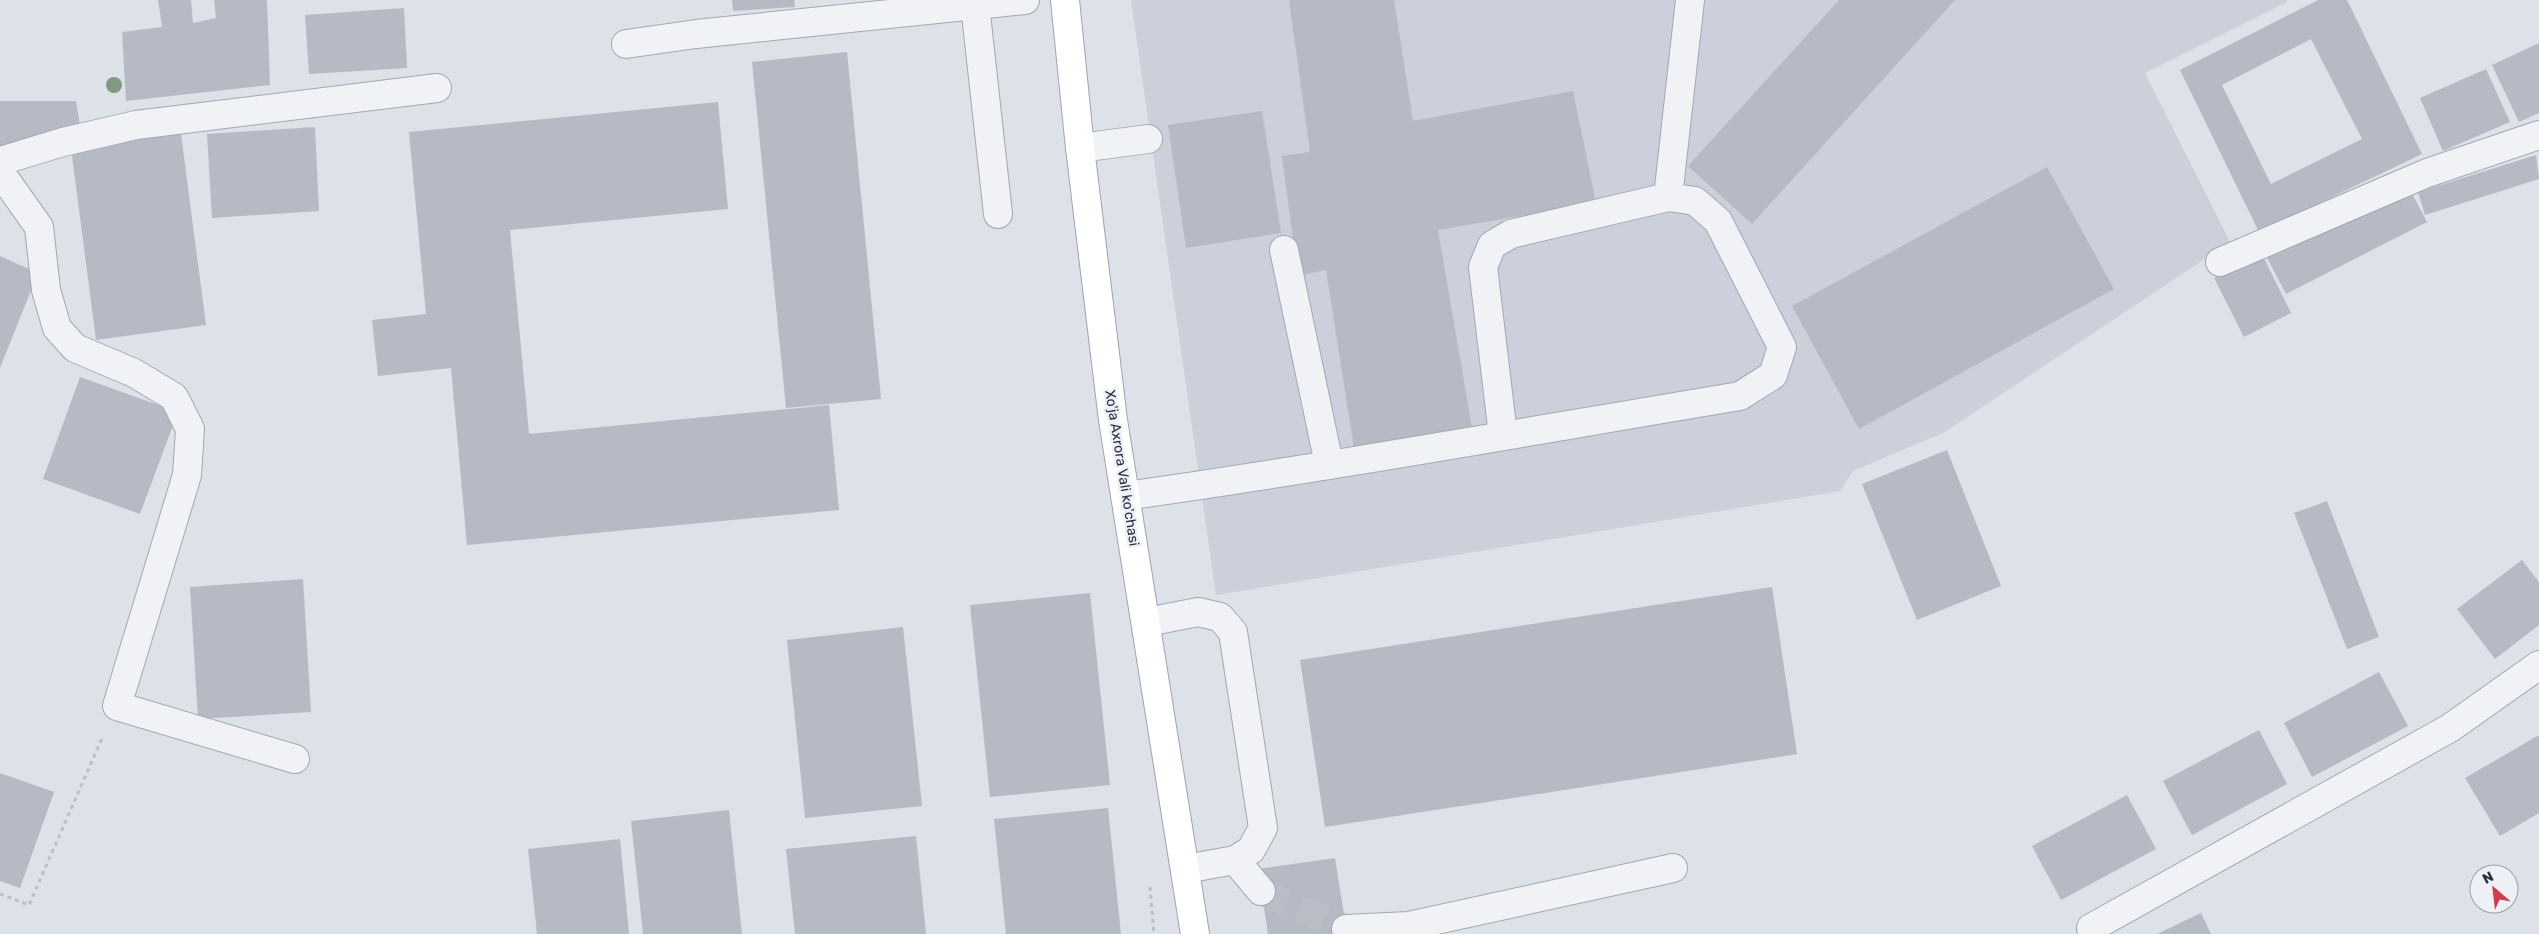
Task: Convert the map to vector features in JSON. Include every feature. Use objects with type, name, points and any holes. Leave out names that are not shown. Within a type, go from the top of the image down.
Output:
[{"type":"main road","name":"Xo'ja Axrora Vali ko'chasi","points":[[1065,0],[1080,148],[1113,420],[1196,934]]},
{"type":"street","points":[[626,44],[696,34],[1025,0]]},
{"type":"street","points":[[1668,197],[1690,0]]},
{"type":"street","points":[[975,5],[998,214]]},
{"type":"street","points":[[0,161],[63,142],[136,125],[437,88]]},
{"type":"street","points":[[2220,262],[2427,173],[2539,135]]},
{"type":"street","points":[[1080,148],[1148,139]]},
{"type":"street","points":[[0,172],[39,227],[46,290],[57,328],[74,348],[134,373],[174,397],[190,429],[187,475],[117,706],[295,758]]},
{"type":"street","points":[[1125,496],[1329,464],[1740,396],[1773,376],[1782,346],[1718,221],[1695,201],[1668,197],[1512,234],[1492,244],[1483,267],[1503,435]]},
{"type":"street","points":[[1284,250],[1329,464]]},
{"type":"street","points":[[1147,622],[1198,612],[1220,617],[1233,632],[1263,828],[1251,850],[1235,860],[1185,869]]},
{"type":"street","points":[[2091,928],[2450,728],[2539,665]]},
{"type":"street","points":[[1235,860],[1261,891]]},
{"type":"street","points":[[1346,929],[1409,926],[1673,868]]},
{"type":"path","points":[[0,894],[29,905],[117,706]]},
{"type":"path","points":[[1150,884],[1154,934]]},
{"type":"shaded area","points":[[1131,0],[2287,0],[2287,2],[2145,73],[2230,242],[1943,433],[1853,471],[1840,491],[1216,595]]},
{"type":"building","points":[[158,0],[191,0],[193,23],[216,18],[214,0],[267,0],[270,85],[126,101],[122,32],[162,27]]},
{"type":"building","points":[[732,0],[794,0],[795,7],[733,11]]},
{"type":"building","points":[[1289,0],[1394,0],[1413,121],[1573,91],[1596,203],[1438,230],[1472,428],[1354,448],[1326,270],[1298,276],[1282,156],[1310,152]]},
{"type":"building","points":[[1839,0],[1955,0],[1752,224],[1688,166]]},
{"type":"building","points":[[2318,0],[2347,0],[2422,154],[2259,232],[2180,70]],"holes":[[[2311,39],[2362,139],[2271,184],[2222,85]]]},
{"type":"building","points":[[404,8],[407,68],[309,74],[305,15]]},
{"type":"building","points":[[2539,43],[2539,113],[2519,122],[2492,65]]},
{"type":"building","points":[[847,52],[881,399],[786,408],[752,62]]},
{"type":"building","points":[[2486,69],[2510,122],[2443,151],[2420,98]]},
{"type":"building","points":[[0,101],[76,101],[81,132],[0,150]]},
{"type":"building","points":[[718,102],[728,209],[510,230],[529,434],[829,405],[839,510],[467,545],[451,368],[378,376],[372,320],[426,314],[409,132]]},
{"type":"building","points":[[1262,111],[1281,233],[1186,248],[1168,125]]},
{"type":"building","points":[[315,127],[319,211],[212,218],[207,134]]},
{"type":"building","points":[[181,134],[206,325],[96,340],[71,148]]},
{"type":"building","points":[[2536,155],[2539,179],[2425,215],[2418,192]]},
{"type":"building","points":[[2047,167],[2114,289],[1859,429],[1792,306]]},
{"type":"building","points":[[2407,184],[2427,222],[2286,294],[2266,256]]},
{"type":"building","points":[[2262,254],[2291,313],[2244,337],[2214,278]]},
{"type":"building","points":[[0,256],[38,273],[0,368]]},
{"type":"building","points":[[80,377],[178,412],[140,514],[43,479]]},
{"type":"building","points":[[1947,450],[2001,586],[1917,620],[1862,484]]},
{"type":"building","points":[[2327,501],[2379,637],[2347,649],[2294,513]]},
{"type":"building","points":[[2522,560],[2539,582],[2539,625],[2495,659],[2457,609]]},
{"type":"building","points":[[303,579],[311,712],[198,719],[190,587]]},
{"type":"building","points":[[1772,587],[1797,754],[1325,827],[1300,660]]},
{"type":"building","points":[[1090,593],[1110,785],[990,797],[970,605]]},
{"type":"building","points":[[903,627],[922,806],[805,818],[787,640]]},
{"type":"building","points":[[2379,672],[2408,726],[2312,777],[2284,723]]},
{"type":"building","points":[[2259,730],[2287,784],[2192,835],[2163,781]]},
{"type":"building","points":[[2539,735],[2539,813],[2500,836],[2465,778]]},
{"type":"building","points":[[0,773],[54,792],[20,888],[0,881]]},
{"type":"building","points":[[2127,795],[2156,849],[2061,900],[2032,846]]},
{"type":"building","points":[[1108,808],[1121,934],[1006,934],[994,819]]},
{"type":"building","points":[[729,810],[742,934],[643,934],[631,821]]},
{"type":"building","points":[[916,836],[926,934],[795,934],[786,849]]},
{"type":"building","points":[[620,839],[629,934],[537,934],[528,849]]},
{"type":"building","points":[[1335,858],[1347,934],[1268,934],[1258,869]]},
{"type":"building","points":[[2201,913],[2211,934],[2157,934]]},
{"type":"tunnel","points":[[1261,891],[1346,929]]}]
